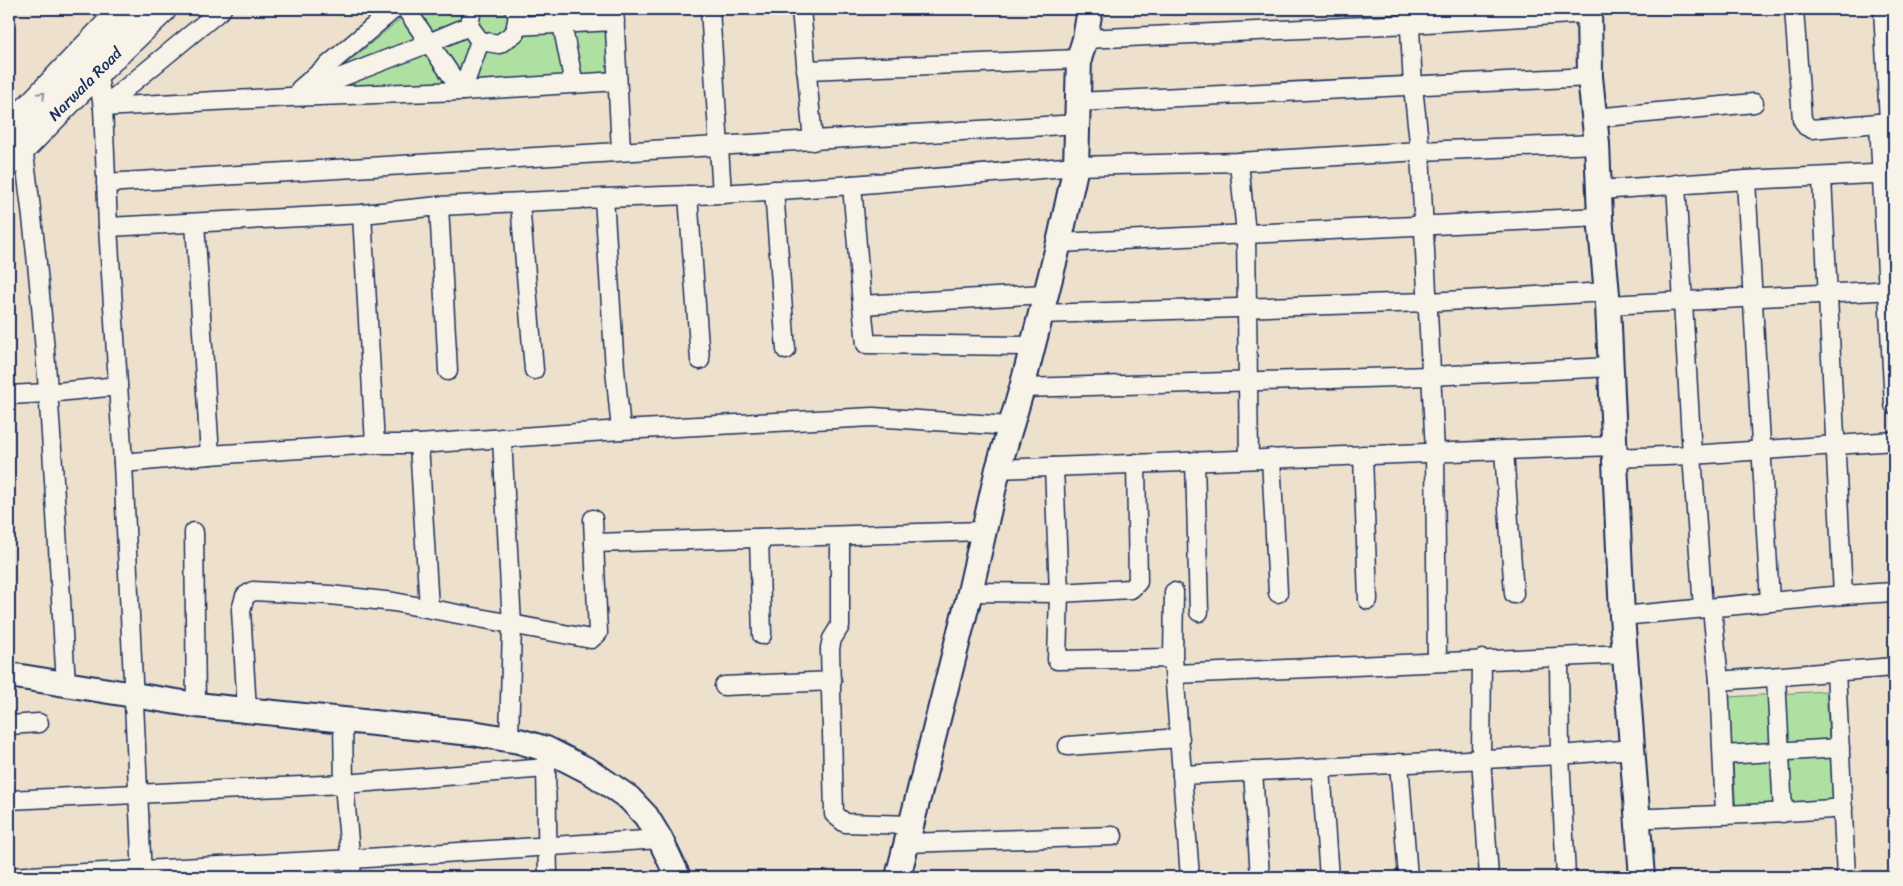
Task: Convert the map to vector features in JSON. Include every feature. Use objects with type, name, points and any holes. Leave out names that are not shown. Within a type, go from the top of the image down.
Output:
[{"type":"main road","name":"Narwala Road","points":[[13,146],[91,44],[125,9]]},
{"type":"main road","name":"Narwala Road","points":[[13,146],[97,72],[162,9]]},
{"type":"street","points":[[103,107],[222,9]]},
{"type":"street","points":[[290,97],[394,9]]},
{"type":"street","points":[[406,9],[462,92]]},
{"type":"street","points":[[480,41],[499,44],[514,33],[518,14],[514,9]]},
{"type":"street","points":[[710,9],[722,194]]},
{"type":"street","points":[[801,9],[813,141]]},
{"type":"street","points":[[898,877],[970,592],[998,469],[1022,388],[1076,166],[1082,49],[1090,9]]},
{"type":"street","points":[[1794,9],[1802,119],[1806,126],[1812,129],[1887,122]]},
{"type":"street","points":[[1883,9],[1894,405]]},
{"type":"street","points":[[806,70],[1082,49],[1409,16],[1589,11],[1590,77],[1597,144],[1600,217],[1607,299],[1622,616],[1642,877]]},
{"type":"street","points":[[516,26],[562,24],[614,15],[621,151]]},
{"type":"street","points":[[1409,16],[1413,87],[1420,151],[1435,452],[1437,662]]},
{"type":"street","points":[[290,97],[429,43],[471,17],[480,41],[462,92]]},
{"type":"street","points":[[562,24],[574,84]]},
{"type":"street","points":[[91,44],[103,107],[108,227],[123,464],[141,874]]},
{"type":"street","points":[[106,183],[813,141],[1078,113],[1413,87],[1590,77]]},
{"type":"street","points":[[103,107],[290,97],[462,92],[617,81]]},
{"type":"street","points":[[1594,118],[1754,103]]},
{"type":"street","points":[[108,227],[362,214],[439,206],[722,194],[852,186],[1076,166],[1239,162],[1420,151],[1597,144]]},
{"type":"street","points":[[13,146],[34,229],[66,684]]},
{"type":"street","points":[[1239,162],[1246,234],[1249,459]]},
{"type":"street","points":[[1599,190],[1888,173]]},
{"type":"street","points":[[1822,178],[1843,595]]},
{"type":"street","points":[[1746,180],[1770,602]]},
{"type":"street","points":[[1676,184],[1692,455],[1708,608],[1719,681],[1725,814]]},
{"type":"street","points":[[852,186],[866,344],[1032,346]]},
{"type":"street","points":[[774,190],[786,350]]},
{"type":"street","points":[[688,195],[700,360]]},
{"type":"street","points":[[604,198],[615,369],[621,430]]},
{"type":"street","points":[[520,203],[534,370]]},
{"type":"street","points":[[439,206],[448,371]]},
{"type":"street","points":[[362,214],[375,444]]},
{"type":"street","points":[[1058,243],[1600,217]]},
{"type":"street","points":[[195,223],[210,455]]},
{"type":"street","points":[[862,305],[1042,304],[1247,307],[1607,299],[1683,302],[1892,291]]},
{"type":"street","points":[[1022,388],[1430,376],[1611,367]]},
{"type":"street","points":[[9,395],[118,386]]},
{"type":"street","points":[[123,464],[210,455],[375,444],[419,444],[621,430],[873,417],[1010,426]]},
{"type":"street","points":[[502,438],[512,625],[509,739]]},
{"type":"street","points":[[998,469],[1504,450],[1692,455],[1894,441]]},
{"type":"street","points":[[419,444],[429,608]]},
{"type":"street","points":[[1504,450],[1514,594]]},
{"type":"street","points":[[1362,455],[1368,600]]},
{"type":"street","points":[[1271,458],[1278,593]]},
{"type":"street","points":[[1195,461],[1199,612]]},
{"type":"street","points":[[970,592],[1059,593],[1131,589],[1138,582],[1136,464]]},
{"type":"street","points":[[1054,466],[1059,593],[1057,660],[1174,666],[1437,662],[1626,654]]},
{"type":"street","points":[[246,710],[241,610],[245,596],[253,591],[330,595],[394,602],[591,639],[598,633],[593,519]]},
{"type":"street","points":[[594,543],[983,531]]},
{"type":"street","points":[[194,532],[196,705]]},
{"type":"street","points":[[840,536],[840,626],[832,639],[830,648],[834,814],[845,823],[909,834],[1113,836]]},
{"type":"street","points":[[759,538],[762,634]]},
{"type":"street","points":[[1174,592],[1174,666],[1190,877]]},
{"type":"street","points":[[1622,616],[1894,592]]},
{"type":"street","points":[[1559,657],[1560,755],[1566,877]]},
{"type":"street","points":[[1482,659],[1481,758],[1489,877]]},
{"type":"street","points":[[1719,681],[1894,666]]},
{"type":"street","points":[[1836,671],[1846,877]]},
{"type":"street","points":[[9,675],[196,705],[472,733],[509,739],[546,758],[591,772],[629,798],[646,816],[660,839],[678,877]]},
{"type":"street","points":[[1776,677],[1783,813]]},
{"type":"street","points":[[724,686],[832,681]]},
{"type":"street","points":[[343,720],[344,784],[352,859],[352,877]]},
{"type":"street","points":[[9,725],[39,722]]},
{"type":"street","points":[[1068,746],[1180,738]]},
{"type":"street","points":[[1723,755],[1840,748]]},
{"type":"street","points":[[1182,775],[1253,770],[1321,769],[1632,749]]},
{"type":"street","points":[[9,800],[344,784],[546,758]]},
{"type":"street","points":[[546,758],[548,877]]},
{"type":"street","points":[[1400,764],[1408,877]]},
{"type":"street","points":[[1321,769],[1329,877]]},
{"type":"street","points":[[1253,770],[1260,877]]},
{"type":"street","points":[[1637,819],[1783,813],[1842,808]]},
{"type":"street","points":[[9,877],[141,874],[660,839]]},
{"type":"green space","points":[[412,9],[607,9],[609,73],[325,96],[321,85]]},
{"type":"green space","points":[[1826,691],[1833,805],[1736,811],[1729,697]]}]
